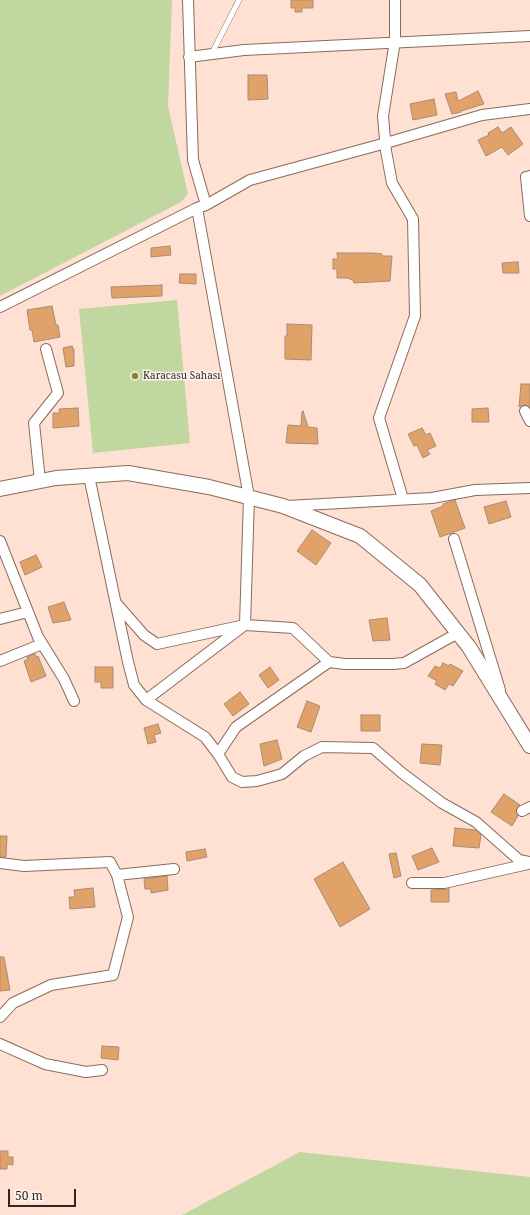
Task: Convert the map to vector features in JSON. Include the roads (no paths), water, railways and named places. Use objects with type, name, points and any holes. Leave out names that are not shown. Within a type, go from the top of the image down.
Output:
[{"type":"main road","points":[[0,489],[56,478],[128,473],[209,487],[283,506],[360,536],[420,585],[469,647],[530,746]]},
{"type":"street","points":[[188,0],[193,160],[249,497],[245,625]]},
{"type":"street","points":[[395,0],[395,41],[383,116],[392,183],[413,219],[415,316],[378,418],[403,499]]},
{"type":"street","points":[[189,57],[244,50],[395,41],[530,36]]},
{"type":"street","points":[[0,307],[250,180],[386,143],[482,114],[530,110]]},
{"type":"street","points":[[530,176],[526,177],[530,216]]},
{"type":"street","points":[[40,481],[34,423],[58,393],[46,349]]},
{"type":"street","points":[[525,411],[530,421]]},
{"type":"street","points":[[89,476],[134,685],[146,700],[205,737],[218,754],[232,777],[242,782],[257,781],[282,774],[304,756],[322,746],[373,748],[402,773],[442,802],[476,822],[519,860],[530,863]]},
{"type":"street","points":[[283,506],[432,498],[475,490],[530,488]]},
{"type":"street","points":[[454,539],[506,707]]},
{"type":"street","points":[[0,541],[38,637],[64,679],[74,701]]},
{"type":"street","points":[[115,601],[144,635],[157,644],[245,625],[293,628],[329,662],[345,664],[404,663],[458,634]]},
{"type":"street","points":[[0,619],[28,612]]},
{"type":"street","points":[[146,700],[245,625]]},
{"type":"street","points":[[0,661],[42,644]]},
{"type":"street","points":[[218,754],[236,728],[329,662]]},
{"type":"street","points":[[0,863],[24,866],[110,862],[117,875],[128,917],[113,975],[51,985],[13,1003],[0,1017]]},
{"type":"street","points":[[412,883],[444,882],[530,863]]},
{"type":"street","points":[[117,875],[174,869]]},
{"type":"street","points":[[0,1044],[46,1064],[86,1072],[102,1070]]},
{"type":"lane","points":[[212,54],[239,0]]},
{"type":"place","name":"Karacasu Sahası","points":[[135,376]]}]
